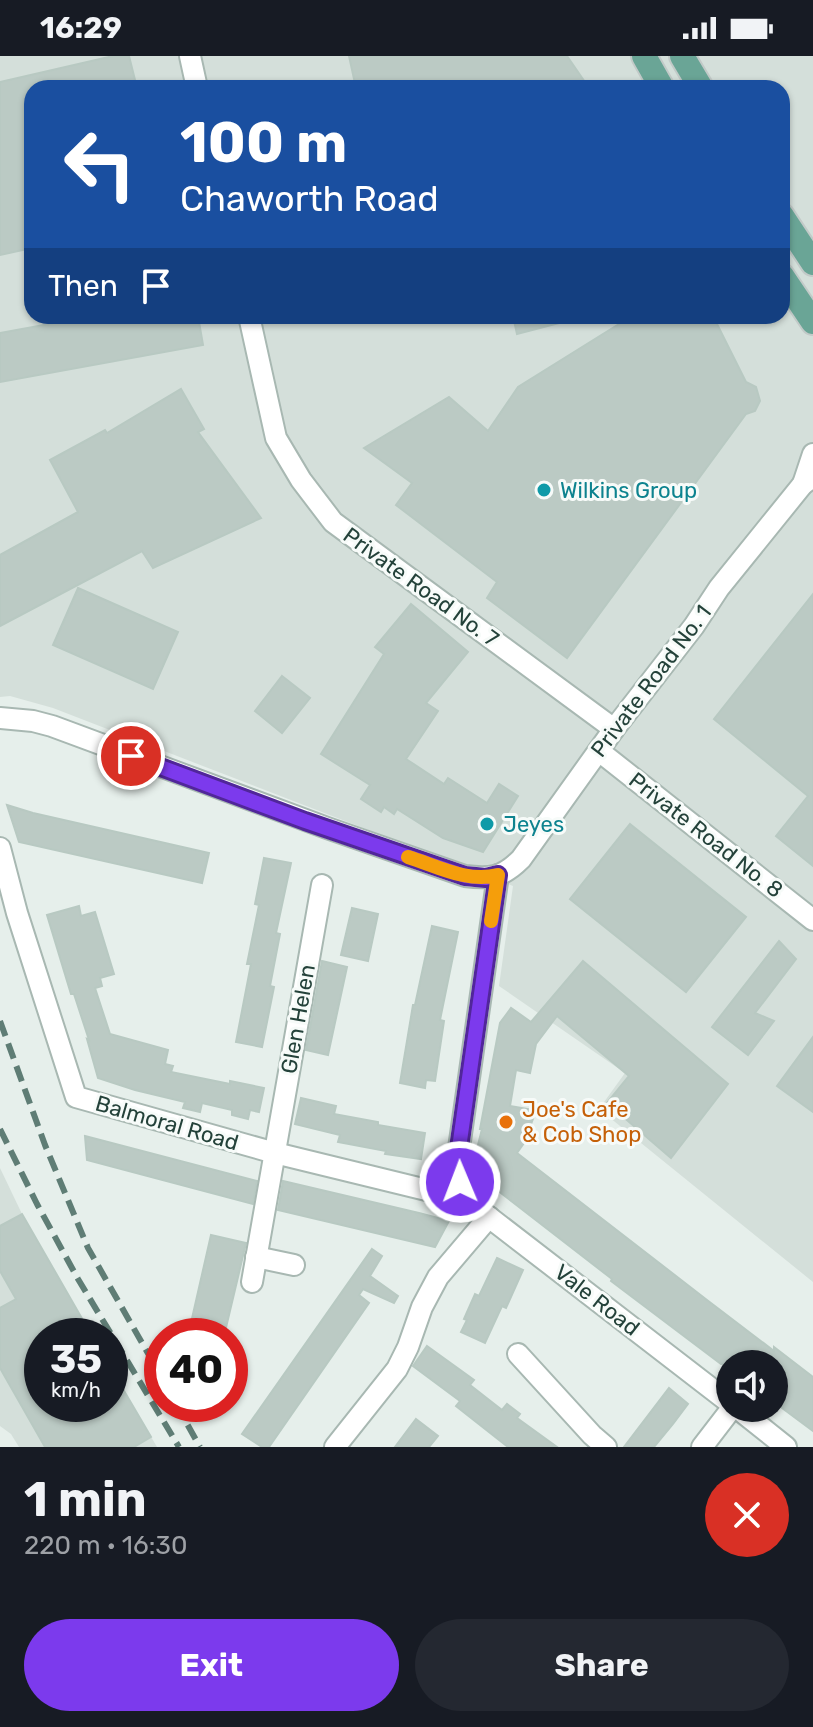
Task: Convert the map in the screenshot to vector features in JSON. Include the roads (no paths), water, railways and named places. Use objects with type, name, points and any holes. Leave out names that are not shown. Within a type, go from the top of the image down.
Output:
[{"type":"main road","points":[[644,56],[658,80]]},
{"type":"main road","points":[[682,56],[696,80]]},
{"type":"main road","points":[[790,228],[813,263]]},
{"type":"main road","points":[[790,288],[813,322]]},
{"type":"street","points":[[190,56],[195,80]]},
{"type":"street","points":[[652,56],[659,80]]},
{"type":"street","name":"Private Road No. 7","points":[[251,324],[276,438],[301,480],[333,522],[614,729]]},
{"type":"street","name":"Private Road No. 1","points":[[498,875],[521,859],[719,588],[808,481],[813,454]]},
{"type":"street","points":[[0,718],[52,726],[465,876],[486,878],[498,875],[459,1148],[457,1169],[466,1196]]},
{"type":"street","name":"Private Road No. 8","points":[[599,751],[813,920]]},
{"type":"street","name":"Balmoral Road","points":[[0,848],[17,913],[76,1097],[275,1153],[447,1195],[466,1196]]},
{"type":"street","name":"Glen Helen","points":[[252,1282],[322,885]]},
{"type":"street","name":"Vale Road","points":[[466,1196],[472,1204],[716,1393]]},
{"type":"street","points":[[335,1447],[397,1369],[422,1307],[438,1277],[489,1217]]},
{"type":"street","points":[[256,1257],[294,1265]]},
{"type":"street","points":[[518,1354],[606,1447]]},
{"type":"street","points":[[702,1447],[721,1422]]},
{"type":"street","name":"Vale Road","points":[[754,1422],[786,1447]]},
{"type":"railway","points":[[0,1021],[45,1145],[88,1248],[144,1346]]},
{"type":"railway","points":[[0,1129],[78,1279],[179,1447]]},
{"type":"railway","points":[[186,1422],[200,1447]]},
{"type":"place","name":"Wilkins Group","points":[[544,490]]},
{"type":"place","name":"Jeyes","points":[[487,824]]},
{"type":"place","name":"Joe's Cafe & Cob Shop","points":[[506,1122]]}]
